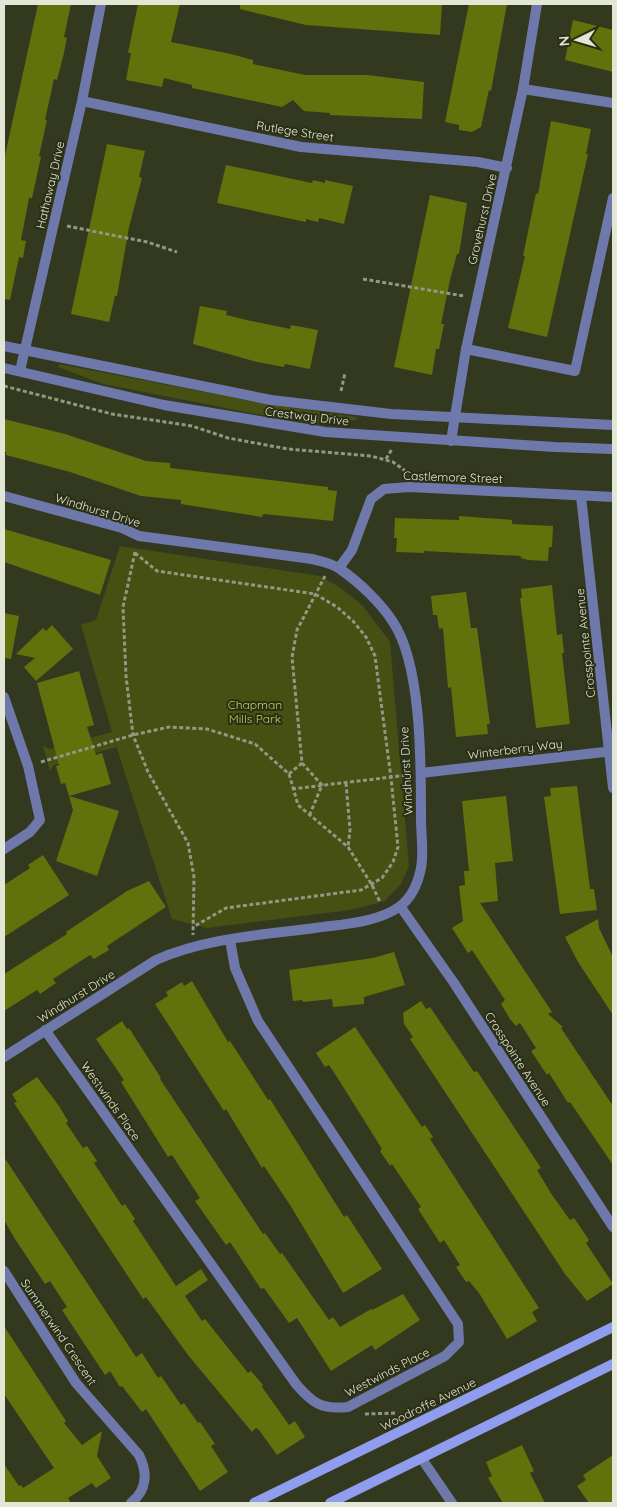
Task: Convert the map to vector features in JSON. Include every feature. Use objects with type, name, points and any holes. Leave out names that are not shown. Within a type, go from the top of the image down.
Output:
[{"type":"main road","name":"Woodroffe Avenue","points":[[254,1503],[613,1326]]},
{"type":"main road","points":[[330,1503],[613,1364]]},
{"type":"street","name":"Hathaway Drive","points":[[20,371],[82,101],[101,4]]},
{"type":"street","name":"Grovehurst Drive","points":[[451,440],[466,349],[507,168],[523,89],[537,4]]},
{"type":"street","points":[[523,89],[613,103]]},
{"type":"street","name":"Rutlege Street","points":[[82,101],[301,147],[478,162],[507,168]]},
{"type":"street","points":[[466,349],[576,371],[613,198]]},
{"type":"street","name":"Crestway Drive","points":[[4,346],[271,400],[391,414],[613,425]]},
{"type":"street","name":"Crestway Drive","points":[[4,368],[121,396],[267,424],[325,432],[613,449]]},
{"type":"street","name":"Castlemore Street","points":[[339,568],[352,550],[371,499],[384,488],[409,487],[613,497]]},
{"type":"street","name":"Windhurst Drive","points":[[4,496],[122,528],[139,536],[312,559],[339,568],[374,600],[394,623],[406,649],[414,686],[421,773],[421,867],[416,888],[400,906],[386,914],[356,922],[193,946],[156,960],[4,1057]]},
{"type":"street","name":"Crosspointe Avenue","points":[[580,496],[611,751],[613,788]]},
{"type":"street","points":[[4,697],[28,766],[40,820],[30,832],[4,849]]},
{"type":"street","name":"Winterberry Way","points":[[421,773],[611,751]]},
{"type":"street","name":"Crosspointe Avenue","points":[[400,906],[454,983],[613,1227]]},
{"type":"street","name":"Westwinds Place","points":[[45,1030],[296,1384],[310,1401],[332,1409],[348,1407],[445,1356],[459,1342],[458,1324],[258,1021],[235,968],[230,940]]},
{"type":"street","name":"Summerwind Crescent","points":[[4,1271],[76,1383],[139,1456],[144,1465],[146,1484],[138,1497],[131,1503]]},
{"type":"street","points":[[422,1459],[452,1503]]},
{"type":"path","points":[[54,224],[148,242],[177,252]]},
{"type":"path","points":[[363,279],[477,299]]},
{"type":"path","points":[[341,391],[345,372]]},
{"type":"path","points":[[4,386],[112,414],[192,426],[228,438],[288,449],[386,460],[404,470],[409,487]]},
{"type":"path","points":[[139,536],[123,607],[126,676],[133,735],[148,772],[188,843],[194,877],[193,946]]},
{"type":"path","points":[[135,552],[157,571],[315,594],[337,606],[353,621],[366,637],[375,656],[398,847],[393,862],[382,878],[361,890],[226,908],[193,926]]},
{"type":"path","points":[[322,785],[302,763],[292,656],[297,630],[324,577],[328,564]]},
{"type":"path","points":[[28,766],[133,735],[169,727],[207,729],[255,744],[289,774],[298,805],[348,847],[372,885],[386,914]]},
{"type":"path","points":[[289,774],[302,763]]},
{"type":"path","points":[[292,789],[421,773]]},
{"type":"path","points":[[346,783],[350,830],[348,847]]},
{"type":"path","points":[[310,814],[322,785]]},
{"type":"green space","points":[[59,364],[271,405],[357,417],[356,420],[309,423],[251,413],[103,384],[58,367]]},
{"type":"green space","name":"Chapman Mills Park","points":[[120,546],[320,576],[341,588],[363,606],[390,642],[409,866],[401,884],[385,901],[350,910],[207,928],[172,919],[112,733],[116,747],[54,765],[50,771],[43,746],[50,749],[112,732],[81,625],[96,620]]},
{"type":"building","points":[[38,4],[71,4],[64,37],[67,38],[63,57],[57,80],[54,79],[39,156],[41,157],[32,198],[29,198],[21,240],[26,241],[23,258],[19,257],[10,300],[4,299],[4,160]]},
{"type":"building","points":[[138,4],[180,4],[171,42],[231,54],[253,60],[253,64],[305,75],[368,75],[424,82],[422,119],[330,115],[330,113],[304,111],[293,100],[282,107],[192,88],[192,85],[164,78],[162,87],[126,80],[131,53],[128,53]]},
{"type":"building","points":[[240,4],[442,4],[440,35],[306,25],[240,9]]},
{"type":"building","points":[[469,4],[507,4],[491,91],[489,90],[481,127],[472,132],[459,130],[459,125],[445,122]]},
{"type":"building","points":[[573,20],[613,30],[613,72],[565,60]]},
{"type":"building","points":[[551,121],[591,129],[586,154],[588,154],[547,337],[508,328],[525,256],[523,256],[536,193],[538,194]]},
{"type":"building","points":[[107,144],[145,151],[139,177],[142,178],[129,227],[117,296],[115,296],[109,322],[71,314]]},
{"type":"building","points":[[226,165],[312,183],[313,180],[325,183],[325,180],[353,186],[344,224],[319,218],[318,222],[306,219],[306,222],[217,203]]},
{"type":"building","points":[[430,195],[467,203],[459,254],[457,254],[450,280],[441,324],[444,324],[439,349],[436,349],[432,375],[394,367]]},
{"type":"building","points":[[200,306],[227,311],[226,315],[290,329],[291,325],[318,330],[310,369],[285,364],[284,367],[257,362],[193,344]]},
{"type":"building","points":[[4,419],[65,434],[146,461],[170,463],[170,468],[328,487],[328,490],[337,491],[333,521],[263,514],[262,517],[181,504],[181,500],[141,496],[70,472],[6,455],[6,452],[4,452]]},
{"type":"building","points":[[459,516],[512,520],[512,524],[553,526],[552,547],[549,547],[548,561],[528,560],[521,558],[521,556],[424,551],[424,553],[396,552],[397,538],[394,538],[395,518],[459,520]]},
{"type":"building","points":[[4,529],[111,560],[100,595],[4,562]]},
{"type":"building","points":[[552,585],[557,635],[562,634],[564,653],[562,653],[570,724],[536,728],[520,598],[522,598],[521,589]]},
{"type":"building","points":[[466,592],[471,628],[477,628],[490,724],[487,724],[488,734],[456,737],[451,687],[448,688],[443,628],[439,629],[437,615],[433,615],[431,596]]},
{"type":"building","points":[[4,613],[19,616],[11,659],[4,658]]},
{"type":"building","points":[[52,625],[73,649],[36,681],[24,667],[35,658],[16,654],[43,628],[46,631]]},
{"type":"building","points":[[79,671],[94,725],[87,727],[96,755],[102,753],[111,784],[69,796],[65,783],[61,784],[56,766],[59,765],[37,683]]},
{"type":"building","points":[[577,786],[590,889],[594,889],[597,910],[560,914],[544,797],[551,796],[550,788]]},
{"type":"building","points":[[69,796],[119,811],[97,876],[56,861],[73,810]]},
{"type":"building","points":[[506,796],[513,861],[495,863],[498,901],[480,903],[552,1012],[548,1014],[563,1027],[561,1028],[613,1106],[613,1165],[570,1102],[568,1103],[549,1073],[547,1075],[531,1051],[536,1048],[520,1023],[516,1026],[510,1019],[501,1004],[505,1000],[472,950],[468,953],[452,928],[463,921],[459,886],[465,885],[464,871],[469,871],[462,801]]},
{"type":"building","points":[[43,855],[69,895],[4,937],[4,885],[30,868],[28,865]]},
{"type":"building","points":[[149,881],[166,907],[107,946],[109,950],[94,959],[90,955],[53,979],[56,983],[40,994],[37,990],[4,1011],[4,974],[67,934],[66,932],[127,891]]},
{"type":"building","points":[[598,919],[599,928],[613,957],[613,1015],[578,962],[565,937]]},
{"type":"building","points":[[394,952],[405,985],[364,997],[364,1004],[333,1007],[332,999],[303,1002],[302,1000],[293,1001],[289,970],[373,958]]},
{"type":"building","points":[[192,981],[228,1042],[230,1041],[268,1100],[270,1099],[344,1217],[347,1215],[382,1269],[343,1293],[290,1205],[264,1166],[262,1168],[226,1109],[224,1111],[155,1004],[168,996],[166,992],[182,982],[184,986]]},
{"type":"building","points":[[421,1001],[426,1009],[430,1007],[474,1072],[477,1071],[541,1168],[537,1170],[552,1195],[570,1220],[574,1218],[589,1240],[586,1243],[613,1284],[587,1301],[565,1274],[410,1039],[413,1037],[404,1024],[403,1013]]},
{"type":"building","points":[[122,1021],[127,1029],[129,1028],[160,1079],[263,1234],[265,1233],[280,1254],[282,1253],[329,1320],[333,1317],[340,1327],[371,1309],[403,1294],[420,1320],[375,1350],[372,1345],[331,1371],[297,1318],[289,1323],[264,1288],[261,1289],[230,1242],[226,1245],[195,1201],[200,1198],[172,1155],[168,1157],[121,1082],[124,1080],[96,1039]]},
{"type":"building","points":[[355,1027],[422,1127],[425,1125],[433,1137],[430,1139],[539,1308],[532,1312],[537,1321],[507,1339],[479,1293],[469,1281],[466,1282],[456,1267],[460,1265],[444,1240],[440,1243],[418,1209],[421,1207],[392,1164],[390,1166],[380,1151],[382,1149],[329,1065],[325,1067],[316,1053]]},
{"type":"building","points":[[37,1077],[59,1106],[68,1121],[66,1123],[83,1148],[87,1146],[97,1161],[94,1163],[122,1206],[125,1204],[135,1219],[133,1221],[176,1286],[201,1269],[208,1280],[185,1296],[202,1321],[205,1319],[248,1373],[251,1371],[263,1385],[262,1387],[289,1425],[295,1421],[305,1437],[277,1455],[259,1430],[256,1428],[252,1432],[188,1355],[146,1297],[143,1299],[14,1103],[17,1102],[12,1094]]},
{"type":"building","points":[[4,1157],[136,1357],[142,1353],[158,1378],[161,1376],[181,1405],[184,1403],[215,1444],[211,1446],[228,1472],[200,1491],[146,1409],[142,1412],[122,1386],[120,1387],[110,1371],[105,1375],[62,1310],[67,1307],[50,1281],[45,1284],[15,1239],[4,1220]]},
{"type":"building","points":[[4,1326],[66,1421],[64,1423],[82,1445],[102,1431],[97,1456],[111,1478],[96,1488],[92,1483],[68,1498],[71,1503],[4,1503],[4,1464],[19,1486],[21,1485],[23,1488],[54,1468],[4,1394]]},
{"type":"building","points":[[522,1445],[534,1471],[530,1473],[545,1503],[503,1503],[488,1478],[492,1476],[486,1462]]},
{"type":"building","points":[[613,1455],[613,1503],[589,1503],[577,1486],[586,1480],[583,1475]]}]
